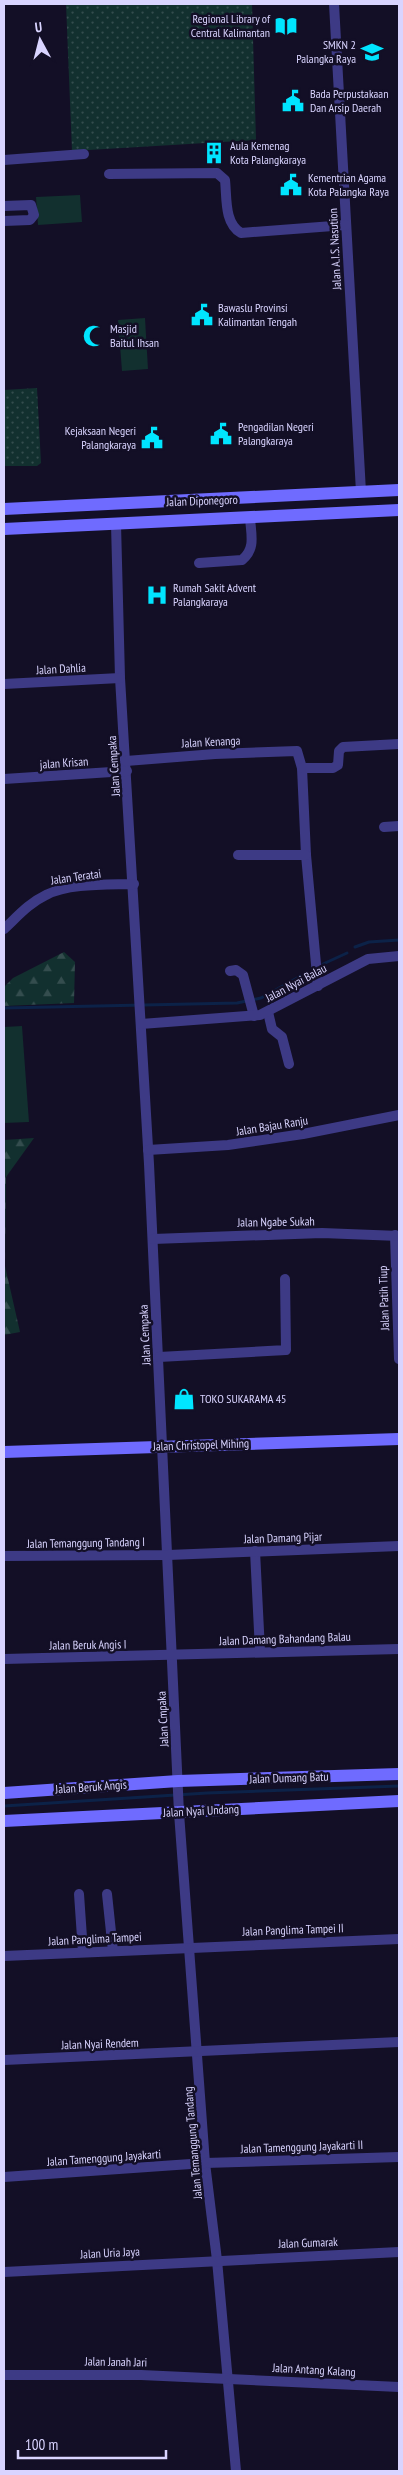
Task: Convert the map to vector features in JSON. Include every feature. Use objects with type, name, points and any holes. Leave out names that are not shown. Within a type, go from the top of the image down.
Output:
[{"type":"street","name":"Jalan A.I.S. Nasution","points":[[334,4],[361,492]]},
{"type":"street","points":[[4,160],[84,154]]},
{"type":"street","points":[[108,174],[216,173],[225,180],[229,219],[234,229],[240,233],[346,225]]},
{"type":"street","points":[[4,206],[31,205],[34,215],[30,220],[4,221]]},
{"type":"street","name":"Jalan Diponegoro","points":[[4,509],[399,490]]},
{"type":"street","points":[[211,500],[213,519]]},
{"type":"street","points":[[114,504],[116,524]]},
{"type":"street","name":"Jalan Diponegoro","points":[[4,528],[399,510]]},
{"type":"street","points":[[199,563],[242,560],[247,557],[252,546],[250,518]]},
{"type":"street","name":"Jalan Cempaka","points":[[116,524],[120,678],[134,884],[153,1239],[172,1656]]},
{"type":"street","name":"Jalan Dahlia","points":[[4,684],[120,678]]},
{"type":"street","points":[[317,979],[306,855],[302,768],[333,768],[338,765],[339,751],[342,747],[399,744]]},
{"type":"street","name":"Jalan Kenanga","points":[[126,766],[214,754],[297,751],[302,768]]},
{"type":"street","name":"jalan Krisan","points":[[4,779],[126,766]]},
{"type":"street","points":[[4,785],[15,778]]},
{"type":"street","points":[[384,827],[399,826]]},
{"type":"street","points":[[238,855],[306,855]]},
{"type":"street","name":"Jalan Teratai","points":[[4,929],[32,904],[47,894],[92,886],[134,884]]},
{"type":"street","name":"Jalan Nyai Balau","points":[[141,1024],[253,1009],[268,1012],[317,979],[368,959],[399,956]]},
{"type":"street","points":[[230,971],[236,970],[243,974],[253,1009]]},
{"type":"street","points":[[268,1012],[272,1029],[282,1036],[290,1064]]},
{"type":"street","name":"Jalan Bajau Ranju","points":[[148,1150],[228,1145],[303,1134],[399,1115]]},
{"type":"street","name":"Jalan Ngabe Sukah","points":[[153,1239],[311,1234],[397,1236]]},
{"type":"street","name":"Jalan Patih Tiup","points":[[397,1236],[399,1359]]},
{"type":"street","points":[[159,1357],[286,1350],[285,1279]]},
{"type":"street","name":"Jalan Christopel Mihing","points":[[4,1452],[399,1439]]},
{"type":"street","name":"Jalan Damang Pijar","points":[[168,1555],[399,1546]]},
{"type":"street","points":[[254,1551],[260,1651]]},
{"type":"street","name":"Jalan Temanggung Tandang I","points":[[4,1556],[168,1555]]},
{"type":"street","name":"Jalan Damang Bahandang Balau","points":[[172,1656],[260,1651],[399,1649]]},
{"type":"street","name":"Jalan Beruk Angis I","points":[[4,1659],[172,1656]]},
{"type":"street","name":"Jalan Cmpaka","points":[[172,1656],[179,1810]]},
{"type":"street","name":"Jalan Dumang Batu","points":[[178,1783],[399,1774]]},
{"type":"street","name":"Jalan Beruk Angis","points":[[4,1793],[178,1783]]},
{"type":"street","name":"Jalan Nyai Undang","points":[[4,1822],[179,1810],[399,1801]]},
{"type":"street","name":"Jalan Temanggung Tandang","points":[[179,1810],[205,2163],[217,2260],[236,2471]]},
{"type":"street","points":[[79,1894],[82,1952]]},
{"type":"street","points":[[107,1894],[113,1951]]},
{"type":"street","name":"Jalan Panglima Tampei II","points":[[188,1947],[399,1939]]},
{"type":"street","name":"Jalan Panglima Tampei","points":[[4,1956],[188,1947]]},
{"type":"street","name":"Jalan Nyai Rendem","points":[[4,2060],[198,2053],[399,2042]]},
{"type":"street","name":"Jalan Tamenggung Jayakarti II","points":[[205,2163],[399,2156]]},
{"type":"street","name":"Jalan Tamenggung Jayakarti","points":[[4,2177],[205,2163]]},
{"type":"street","name":"Jalan Gumarak","points":[[217,2260],[399,2252]]},
{"type":"street","name":"Jalan Uria Jaya","points":[[4,2272],[217,2260]]},
{"type":"street","name":"Jalan Janah Jari","points":[[4,2375],[50,2373],[228,2378]]},
{"type":"street","name":"Jalan Antang Kalang","points":[[228,2378],[399,2387]]},
{"type":"green space","points":[[66,4],[252,4],[256,140],[72,151]]},
{"type":"green space","points":[[80,195],[82,222],[38,225],[36,197]]},
{"type":"green space","points":[[145,318],[148,369],[122,371],[118,320]]},
{"type":"green space","points":[[37,388],[41,463],[37,466],[4,466],[4,390]]},
{"type":"green space","points":[[64,952],[75,962],[74,1003],[4,1006],[4,987],[13,978]]},
{"type":"green space","points":[[22,1026],[29,1122],[4,1123],[4,1027]]},
{"type":"green space","points":[[34,1138],[6,1177],[5,1266],[20,1332],[4,1335],[4,1140]]},
{"type":"waterway","points":[[355,947],[369,942],[399,940]]},
{"type":"waterway","points":[[323,964],[347,953]]},
{"type":"waterway","points":[[4,1008],[237,1003],[261,998],[308,972]]},
{"type":"waterway","points":[[4,1806],[207,1793],[399,1786]]},
{"type":"place","name":"Regional Library of Central Kalimantan","points":[[286,26]]},
{"type":"place","name":"SMKN 2 Palangka Raya","points":[[372,52]]},
{"type":"place","name":"Bada Perpustakaan Dan Arsip Daerah","points":[[293,101]]},
{"type":"place","name":"Aula Kemenag Kota Palangkaraya","points":[[214,153]]},
{"type":"place","name":"Kementrian Agama Kota Palangka Raya","points":[[291,185]]},
{"type":"place","name":"Bawaslu Provinsi Kalimantan Tengah","points":[[202,315]]},
{"type":"place","name":"Masjid Baitul Ihsan","points":[[94,336]]},
{"type":"place","name":"Pengadilan Negeri Palangkaraya","points":[[221,434]]},
{"type":"place","name":"Kejaksaan Negeri Palangkaraya","points":[[152,438]]},
{"type":"place","name":"Rumah Sakit Advent Palangkaraya","points":[[157,595]]},
{"type":"place","name":"TOKO SUKARAMA 45","points":[[184,1399]]}]
